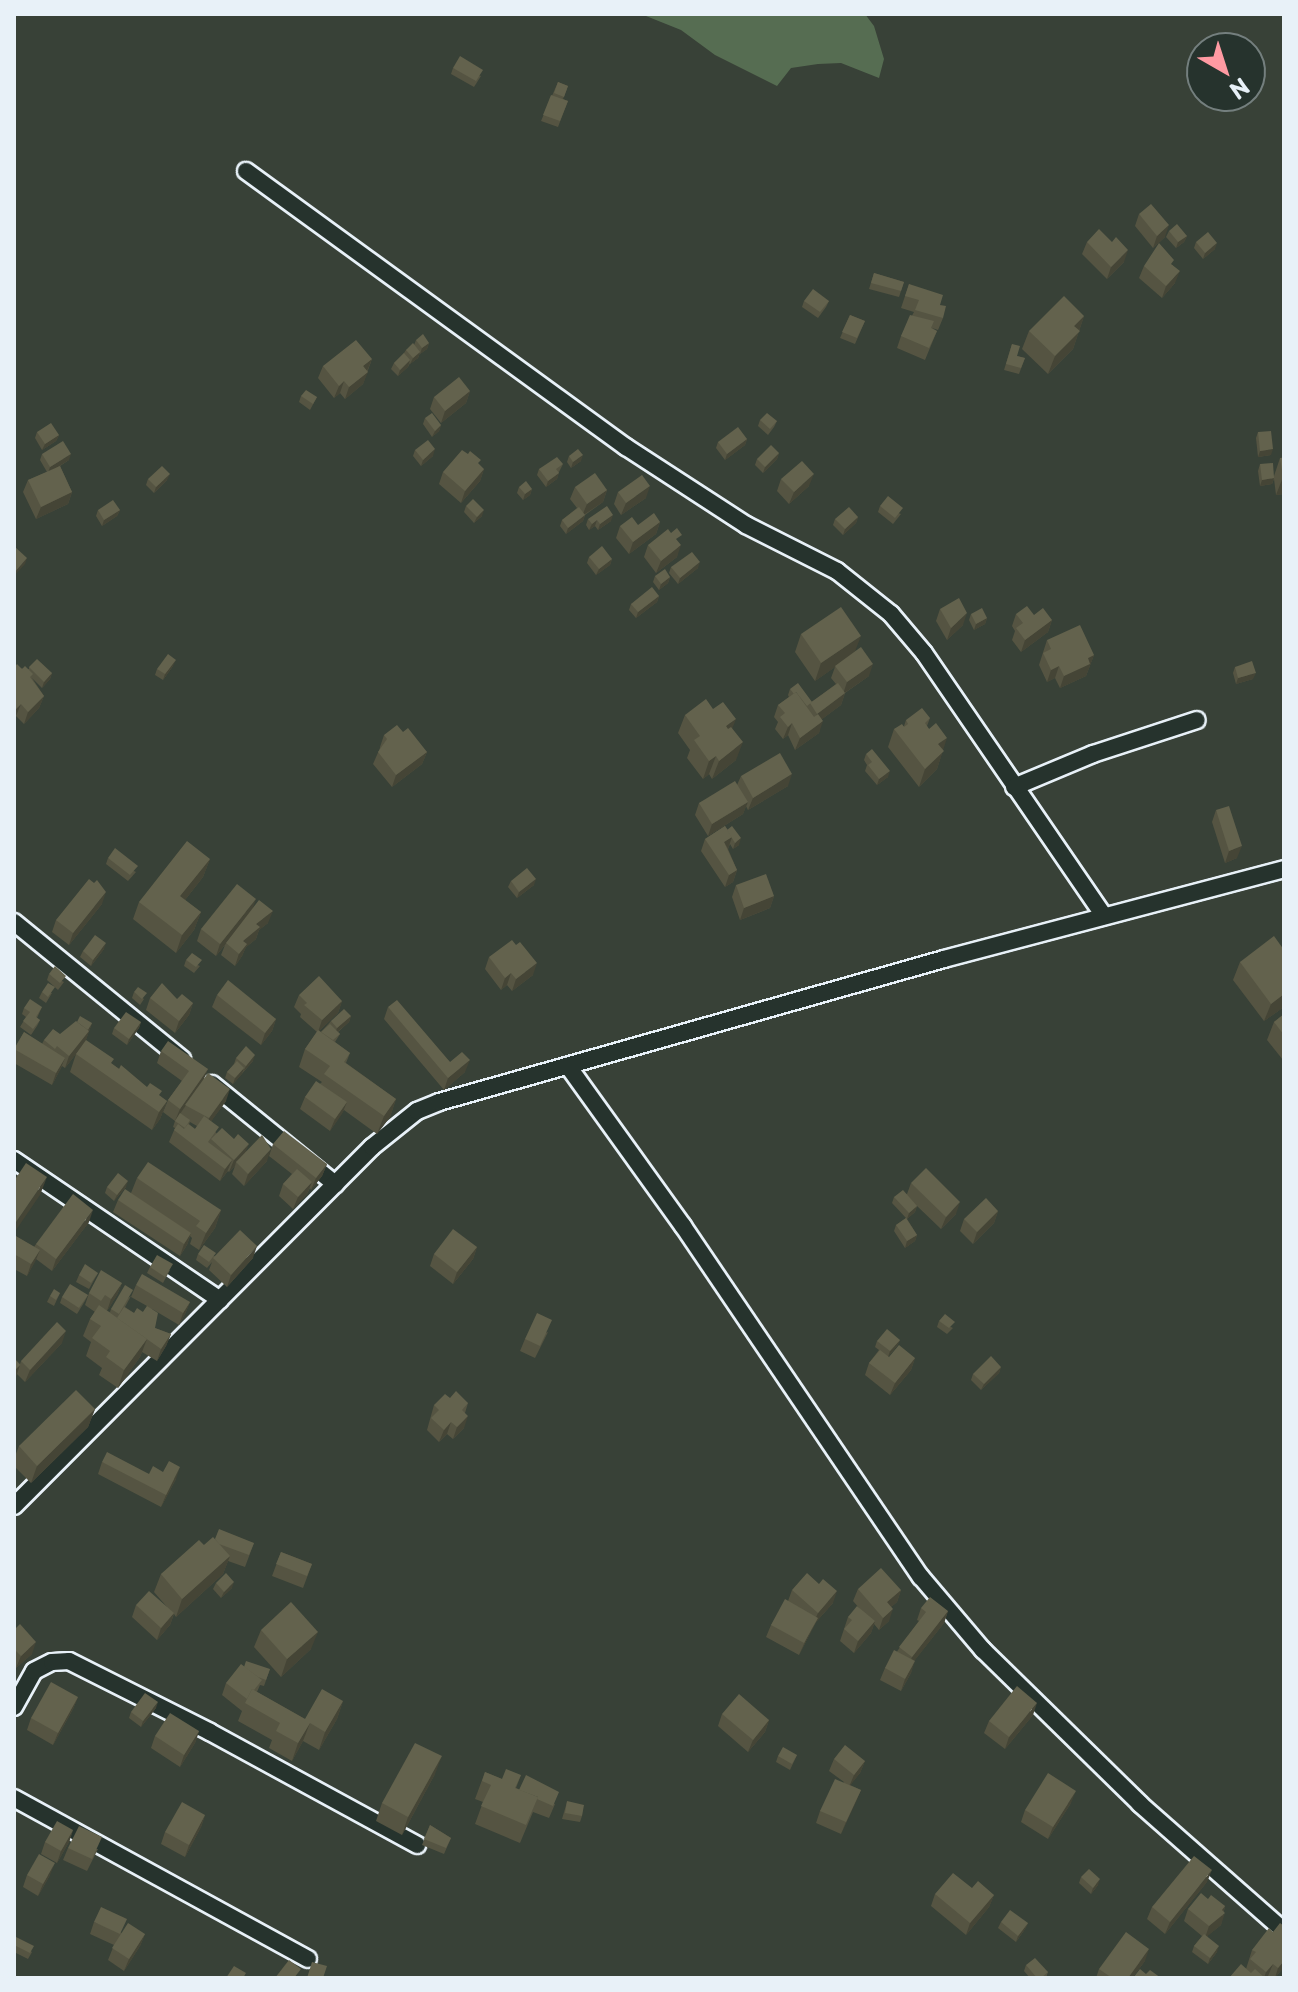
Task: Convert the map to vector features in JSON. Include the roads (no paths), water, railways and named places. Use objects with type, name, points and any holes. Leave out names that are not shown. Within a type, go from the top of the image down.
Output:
[{"type":"street","points":[[246,171],[626,447],[746,525],[837,571],[891,614],[924,653],[1104,916]]},
{"type":"street","points":[[1014,787],[1093,754],[1197,720]]},
{"type":"street","points":[[14,1506],[20,1488],[220,1300],[395,1125],[417,1111],[1104,916],[1284,869]]},
{"type":"street","points":[[14,922],[335,1184]]},
{"type":"street","points":[[568,1066],[683,1226],[921,1577],[983,1650],[1140,1804],[1284,1931]]},
{"type":"street","points":[[14,1160],[220,1300]]},
{"type":"street","points":[[14,1707],[34,1671],[52,1662],[69,1661],[210,1732],[417,1845]]},
{"type":"street","points":[[14,1798],[308,1959]]}]
